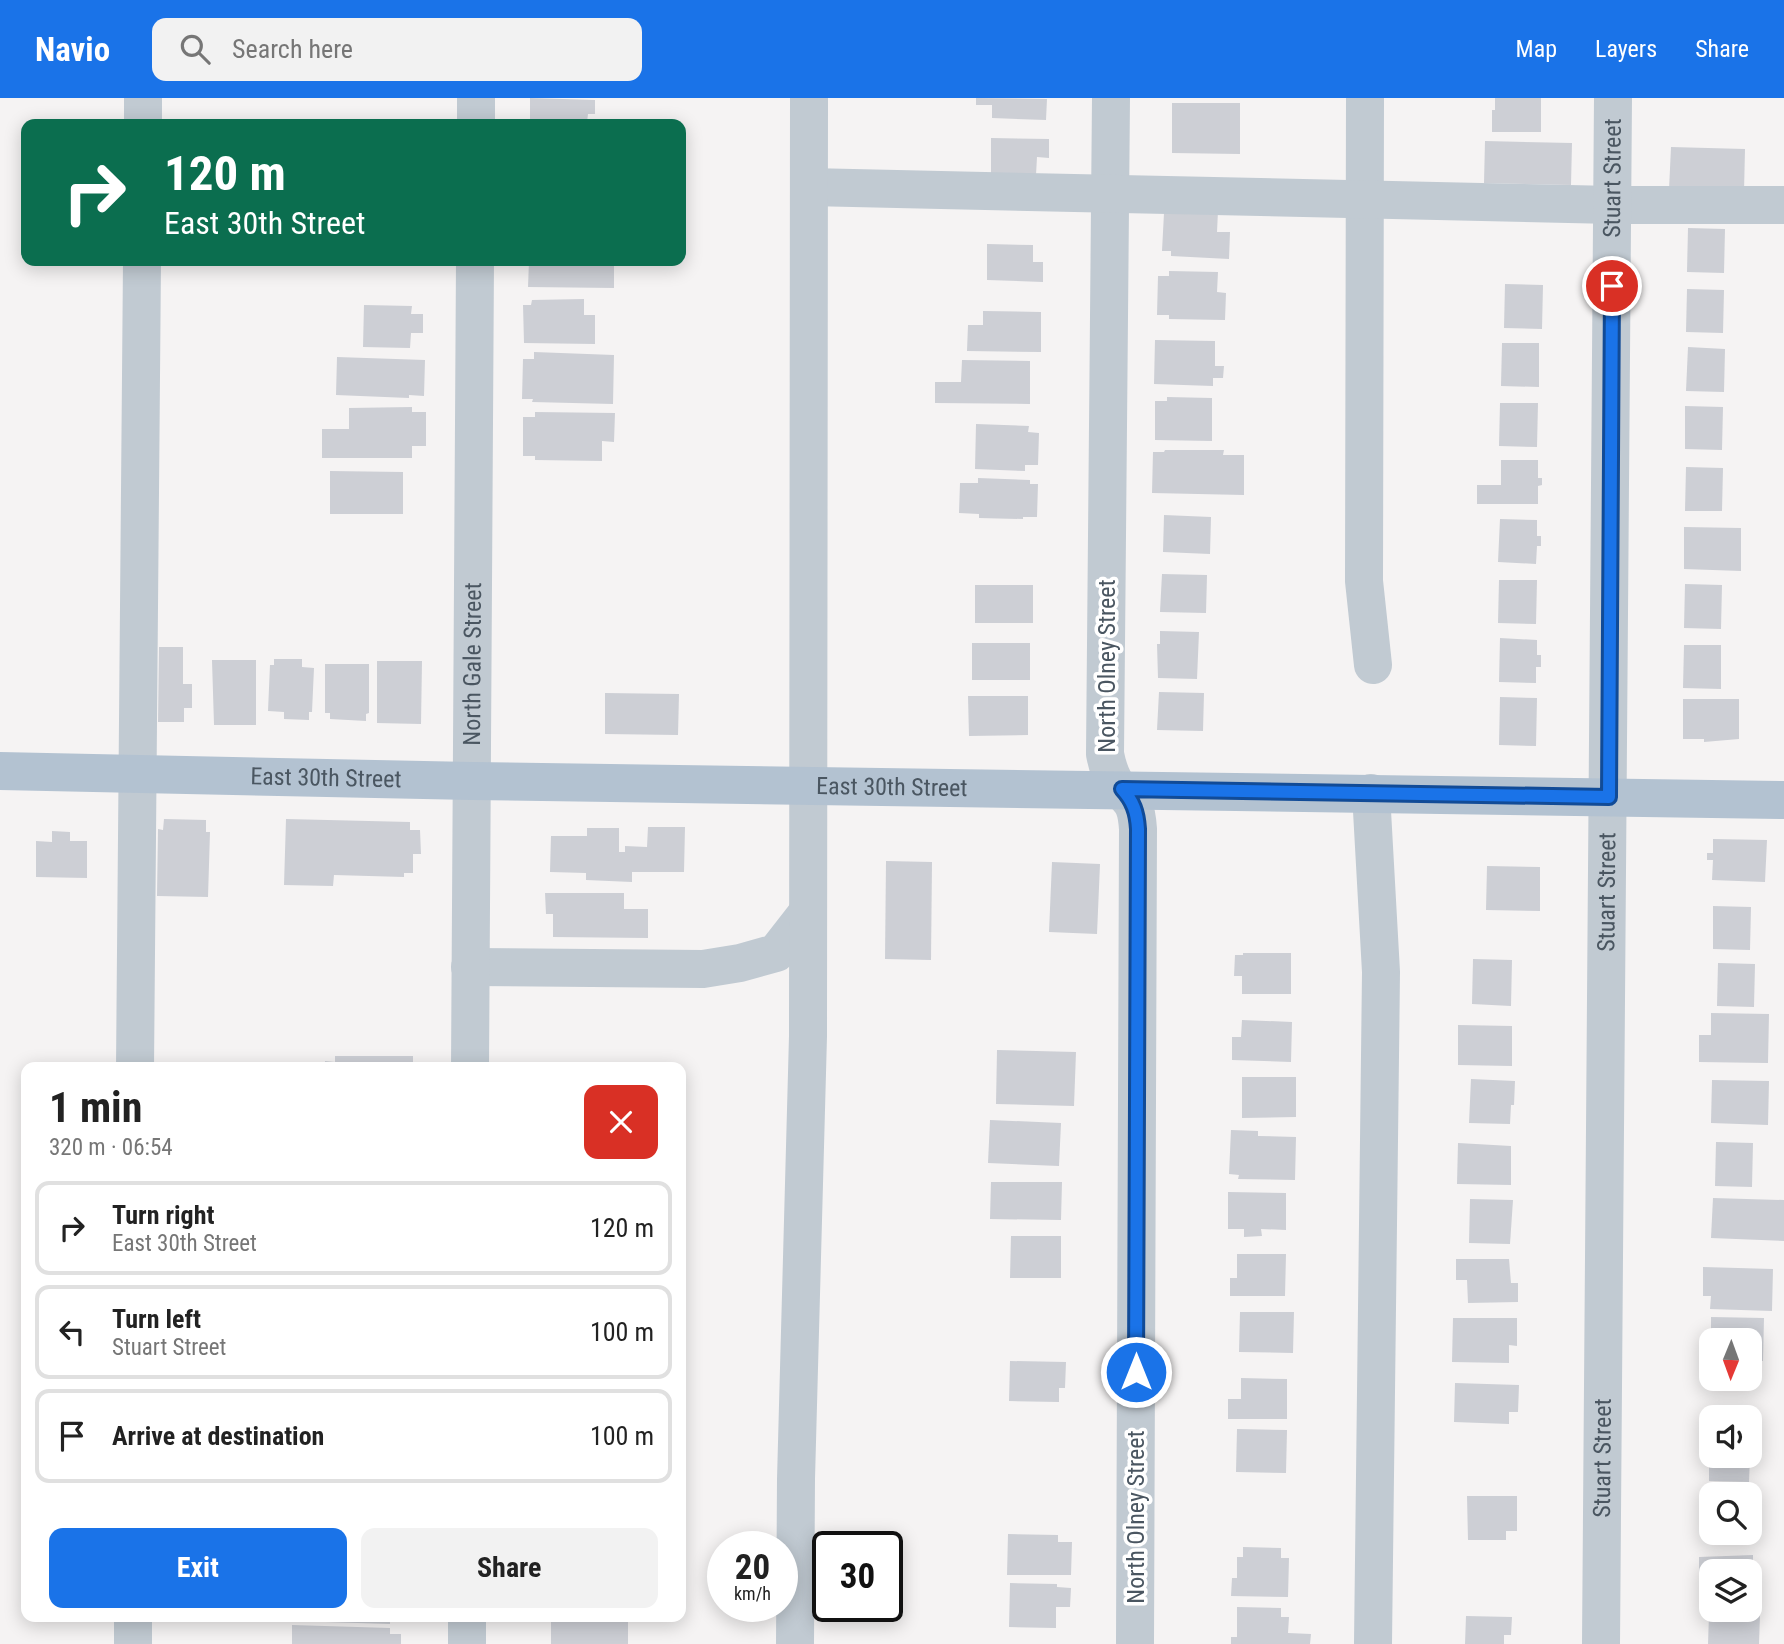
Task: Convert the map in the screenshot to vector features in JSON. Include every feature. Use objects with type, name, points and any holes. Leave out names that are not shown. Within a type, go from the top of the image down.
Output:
[{"type":"main road","name":"East 30th Street","points":[[0,771],[472,781],[1784,800]]},
{"type":"street","points":[[143,98],[143,119]]},
{"type":"street","points":[[476,119],[477,98]]},
{"type":"street","points":[[795,1644],[796,1479],[808,1036],[809,98]]},
{"type":"street","name":"North Olney Street","points":[[1111,98],[1105,754],[1116,784],[1131,799],[1136,811],[1138,829],[1135,1644]]},
{"type":"street","points":[[1365,98],[1364,581],[1373,666]]},
{"type":"street","name":"Stuart Street","points":[[1601,1644],[1613,98]]},
{"type":"street","points":[[809,187],[1613,205],[1784,205]]},
{"type":"street","points":[[135,1062],[142,266]]},
{"type":"street","name":"North Gale Street","points":[[470,1062],[475,266]]},
{"type":"street","points":[[1371,793],[1381,972],[1373,1644]]},
{"type":"street","points":[[470,967],[703,969],[740,963],[776,953],[808,912]]},
{"type":"street","points":[[133,1622],[133,1644]]},
{"type":"street","points":[[467,1622],[467,1644]]},
{"type":"building","points":[[530,98],[595,100],[595,114],[588,114],[587,119],[530,119]]},
{"type":"building","points":[[976,98],[1047,99],[1046,120],[992,118],[992,105],[976,105]]},
{"type":"building","points":[[1495,98],[1541,98],[1541,132],[1492,132]]},
{"type":"building","points":[[1172,103],[1240,103],[1240,154],[1172,153]]},
{"type":"building","points":[[991,138],[1049,139],[1049,158],[1037,157],[1036,175],[991,174]]},
{"type":"building","points":[[1485,141],[1572,143],[1571,185],[1484,183]]},
{"type":"building","points":[[1671,147],[1745,149],[1744,192],[1669,190]]},
{"type":"building","points":[[1218,211],[1217,232],[1230,232],[1229,259],[1171,256],[1171,251],[1162,251],[1164,213]]},
{"type":"building","points":[[1688,228],[1725,229],[1724,273],[1687,272]]},
{"type":"building","points":[[987,244],[1033,245],[1033,262],[1043,262],[1043,282],[987,280]]},
{"type":"building","points":[[529,266],[614,266],[614,288],[528,287]]},
{"type":"building","points":[[1169,271],[1218,272],[1217,292],[1226,293],[1225,320],[1169,319],[1169,315],[1157,315],[1158,276],[1169,276]]},
{"type":"building","points":[[1505,284],[1543,285],[1542,329],[1504,328]]},
{"type":"building","points":[[1687,289],[1724,290],[1723,333],[1686,332]]},
{"type":"building","points":[[584,299],[584,315],[595,315],[595,344],[524,343],[523,305],[531,305],[532,300]]},
{"type":"building","points":[[364,305],[412,306],[411,314],[423,314],[423,333],[411,333],[410,348],[363,347]]},
{"type":"building","points":[[983,311],[1041,312],[1041,352],[967,351],[968,325],[983,325]]},
{"type":"building","points":[[1155,340],[1215,341],[1215,366],[1224,366],[1223,378],[1213,378],[1213,386],[1154,384]]},
{"type":"building","points":[[1502,343],[1539,343],[1539,387],[1501,386]]},
{"type":"building","points":[[1688,347],[1725,349],[1724,392],[1686,391]]},
{"type":"building","points":[[534,352],[614,355],[613,404],[532,402],[533,399],[522,399],[523,359],[534,359]]},
{"type":"building","points":[[337,357],[425,360],[424,396],[409,395],[409,398],[336,395]]},
{"type":"building","points":[[962,360],[1030,361],[1030,404],[935,403],[935,382],[961,382]]},
{"type":"building","points":[[1167,397],[1212,398],[1212,441],[1155,440],[1155,401],[1167,401]]},
{"type":"building","points":[[1500,403],[1538,403],[1537,447],[1499,446]]},
{"type":"building","points":[[1685,406],[1723,407],[1722,450],[1685,449]]},
{"type":"building","points":[[412,407],[412,412],[426,412],[426,446],[412,446],[412,458],[322,458],[322,429],[349,429],[349,408]]},
{"type":"building","points":[[535,412],[615,413],[614,442],[602,441],[602,461],[535,460],[535,456],[523,456],[523,417],[535,417]]},
{"type":"building","points":[[976,424],[1029,426],[1028,432],[1039,433],[1038,465],[1025,465],[1025,471],[975,469]]},
{"type":"building","points":[[1224,450],[1223,455],[1244,455],[1244,495],[1152,493],[1153,452]]},
{"type":"building","points":[[1501,460],[1538,460],[1538,478],[1542,478],[1542,485],[1538,486],[1538,504],[1477,504],[1477,485],[1501,485]]},
{"type":"building","points":[[1686,467],[1723,468],[1722,511],[1685,511]]},
{"type":"building","points":[[330,471],[403,472],[403,514],[330,514]]},
{"type":"building","points":[[978,478],[1030,480],[1030,484],[1038,484],[1037,517],[979,518],[979,514],[959,513],[960,483],[978,483]]},
{"type":"building","points":[[1164,515],[1211,517],[1210,554],[1163,552]]},
{"type":"building","points":[[1500,519],[1537,520],[1537,536],[1541,536],[1541,546],[1537,546],[1536,564],[1498,562]]},
{"type":"building","points":[[1684,527],[1741,528],[1741,571],[1684,569]]},
{"type":"building","points":[[1162,574],[1207,575],[1206,613],[1160,612]]},
{"type":"building","points":[[1499,580],[1537,580],[1536,624],[1498,623]]},
{"type":"building","points":[[1685,584],[1722,585],[1721,629],[1684,628]]},
{"type":"building","points":[[975,585],[1033,585],[1033,623],[975,623]]},
{"type":"building","points":[[1160,631],[1199,632],[1197,679],[1158,678],[1157,644],[1160,644]]},
{"type":"building","points":[[1500,638],[1537,640],[1537,655],[1541,655],[1541,667],[1536,667],[1536,683],[1499,682]]},
{"type":"building","points":[[972,643],[1030,643],[1030,680],[972,680]]},
{"type":"building","points":[[1684,645],[1721,645],[1721,689],[1683,688]]},
{"type":"building","points":[[159,647],[183,647],[183,684],[192,684],[192,708],[184,708],[184,722],[158,722]]},
{"type":"building","points":[[274,659],[302,659],[302,667],[314,668],[312,712],[309,712],[309,720],[284,719],[284,712],[268,711],[270,665],[274,665]]},
{"type":"building","points":[[212,660],[256,660],[256,725],[214,725]]},
{"type":"building","points":[[377,661],[422,661],[421,724],[377,723]]},
{"type":"building","points":[[325,664],[369,664],[369,713],[366,714],[366,721],[330,719],[330,713],[325,713]]},
{"type":"building","points":[[1159,692],[1204,693],[1203,731],[1157,730]]},
{"type":"building","points":[[605,693],[679,694],[678,735],[605,734]]},
{"type":"building","points":[[968,696],[1028,696],[1028,735],[969,736]]},
{"type":"building","points":[[1500,697],[1537,698],[1536,746],[1499,745]]},
{"type":"building","points":[[1683,699],[1739,699],[1739,739],[1704,742],[1704,739],[1683,739]]},
{"type":"building","points":[[164,819],[206,820],[206,832],[210,832],[208,897],[157,896],[158,829],[163,830]]},
{"type":"building","points":[[286,819],[410,822],[410,830],[420,830],[421,854],[413,854],[413,873],[404,873],[404,877],[334,875],[333,886],[284,885]]},
{"type":"building","points":[[648,827],[685,827],[684,872],[632,872],[632,882],[586,880],[586,873],[550,872],[551,836],[587,836],[587,828],[619,828],[619,852],[625,852],[625,846],[647,847]]},
{"type":"building","points":[[52,831],[70,832],[70,841],[87,841],[87,878],[36,877],[36,841],[52,842]]},
{"type":"building","points":[[1713,839],[1767,840],[1765,882],[1712,880],[1713,860],[1707,860],[1707,853],[1713,853]]},
{"type":"building","points":[[886,861],[932,862],[931,960],[885,959]]},
{"type":"building","points":[[1052,862],[1100,864],[1097,934],[1049,932]]},
{"type":"building","points":[[1487,866],[1540,867],[1540,911],[1486,910]]},
{"type":"building","points":[[545,893],[624,893],[624,909],[648,909],[648,938],[553,937],[553,914],[546,914]]},
{"type":"building","points":[[1713,906],[1751,907],[1750,950],[1713,949]]},
{"type":"building","points":[[1291,953],[1291,994],[1242,994],[1242,976],[1234,976],[1235,955]]},
{"type":"building","points":[[1473,959],[1512,960],[1511,1006],[1472,1004]]},
{"type":"building","points":[[1718,963],[1755,964],[1754,1007],[1717,1006]]},
{"type":"building","points":[[1711,1013],[1769,1014],[1768,1063],[1699,1062],[1699,1035],[1711,1035]]},
{"type":"building","points":[[1242,1020],[1292,1022],[1291,1062],[1232,1060],[1232,1037],[1241,1037]]},
{"type":"building","points":[[1458,1025],[1512,1026],[1512,1066],[1458,1065]]},
{"type":"building","points":[[997,1050],[1076,1052],[1074,1106],[996,1104]]},
{"type":"building","points":[[335,1056],[413,1056],[413,1062],[335,1062]]},
{"type":"building","points":[[1242,1077],[1296,1077],[1296,1117],[1242,1118]]},
{"type":"building","points":[[1471,1079],[1515,1081],[1510,1124],[1469,1123]]},
{"type":"building","points":[[1712,1080],[1769,1081],[1768,1125],[1711,1123]]},
{"type":"building","points":[[990,1120],[1061,1123],[1059,1166],[988,1163]]},
{"type":"building","points":[[1231,1130],[1258,1131],[1258,1136],[1296,1137],[1295,1180],[1238,1179],[1239,1175],[1229,1174]]},
{"type":"building","points":[[1716,1142],[1753,1143],[1752,1187],[1715,1186]]},
{"type":"building","points":[[1458,1143],[1511,1146],[1511,1185],[1457,1184]]},
{"type":"building","points":[[991,1182],[1062,1182],[1061,1220],[990,1219]]},
{"type":"building","points":[[1228,1192],[1286,1193],[1286,1230],[1261,1229],[1262,1236],[1244,1237],[1244,1229],[1228,1229]]},
{"type":"building","points":[[1713,1198],[1784,1200],[1784,1241],[1711,1238]]},
{"type":"building","points":[[1470,1199],[1513,1200],[1510,1244],[1469,1243]]},
{"type":"building","points":[[1011,1236],[1061,1236],[1061,1278],[1010,1278]]},
{"type":"building","points":[[1237,1254],[1286,1254],[1285,1296],[1230,1296],[1230,1278],[1237,1278]]},
{"type":"building","points":[[1456,1259],[1509,1259],[1511,1283],[1518,1283],[1518,1302],[1468,1303],[1467,1280],[1456,1280]]},
{"type":"building","points":[[1703,1267],[1773,1269],[1772,1311],[1710,1309],[1711,1296],[1703,1296]]},
{"type":"building","points":[[1240,1312],[1294,1312],[1293,1353],[1239,1352]]},
{"type":"building","points":[[1711,1317],[1764,1318],[1763,1361],[1762,1328],[1711,1328]]},
{"type":"building","points":[[1453,1318],[1517,1318],[1517,1346],[1509,1345],[1509,1363],[1452,1362]]},
{"type":"building","points":[[1010,1361],[1066,1362],[1065,1388],[1059,1388],[1059,1402],[1009,1401]]},
{"type":"building","points":[[1241,1378],[1287,1379],[1287,1419],[1228,1419],[1228,1399],[1241,1399]]},
{"type":"building","points":[[1455,1383],[1519,1385],[1518,1412],[1509,1412],[1509,1424],[1454,1422]]},
{"type":"building","points":[[1237,1429],[1287,1430],[1286,1473],[1236,1472]]},
{"type":"building","points":[[1709,1468],[1750,1468],[1749,1482],[1709,1481]]},
{"type":"building","points":[[1467,1496],[1517,1496],[1517,1531],[1506,1531],[1506,1540],[1468,1540]]},
{"type":"building","points":[[1008,1534],[1058,1535],[1058,1542],[1072,1542],[1071,1575],[1007,1575]]},
{"type":"building","points":[[1243,1547],[1281,1548],[1281,1558],[1289,1558],[1288,1597],[1231,1596],[1232,1578],[1237,1578],[1237,1557],[1243,1557]]},
{"type":"building","points":[[1753,1555],[1753,1559],[1699,1559]]},
{"type":"building","points":[[1010,1583],[1057,1584],[1057,1587],[1071,1588],[1070,1607],[1056,1607],[1056,1628],[1009,1627]]},
{"type":"building","points":[[1237,1607],[1281,1608],[1281,1617],[1289,1617],[1288,1633],[1311,1634],[1310,1644],[1231,1644],[1231,1637],[1237,1637]]},
{"type":"building","points":[[1466,1616],[1512,1617],[1511,1635],[1504,1635],[1504,1644],[1465,1644]]},
{"type":"building","points":[[325,1622],[390,1622],[390,1624]]},
{"type":"building","points":[[551,1622],[628,1622],[628,1644],[551,1644]]},
{"type":"building","points":[[1709,1622],[1760,1622],[1759,1644],[1708,1644]]},
{"type":"building","points":[[292,1625],[390,1628],[390,1634],[401,1634],[401,1644],[292,1644]]},
{"type":"route","points":[[1136,1372],[1138,818],[1131,799],[1122,789],[1609,797],[1612,286]]}]
